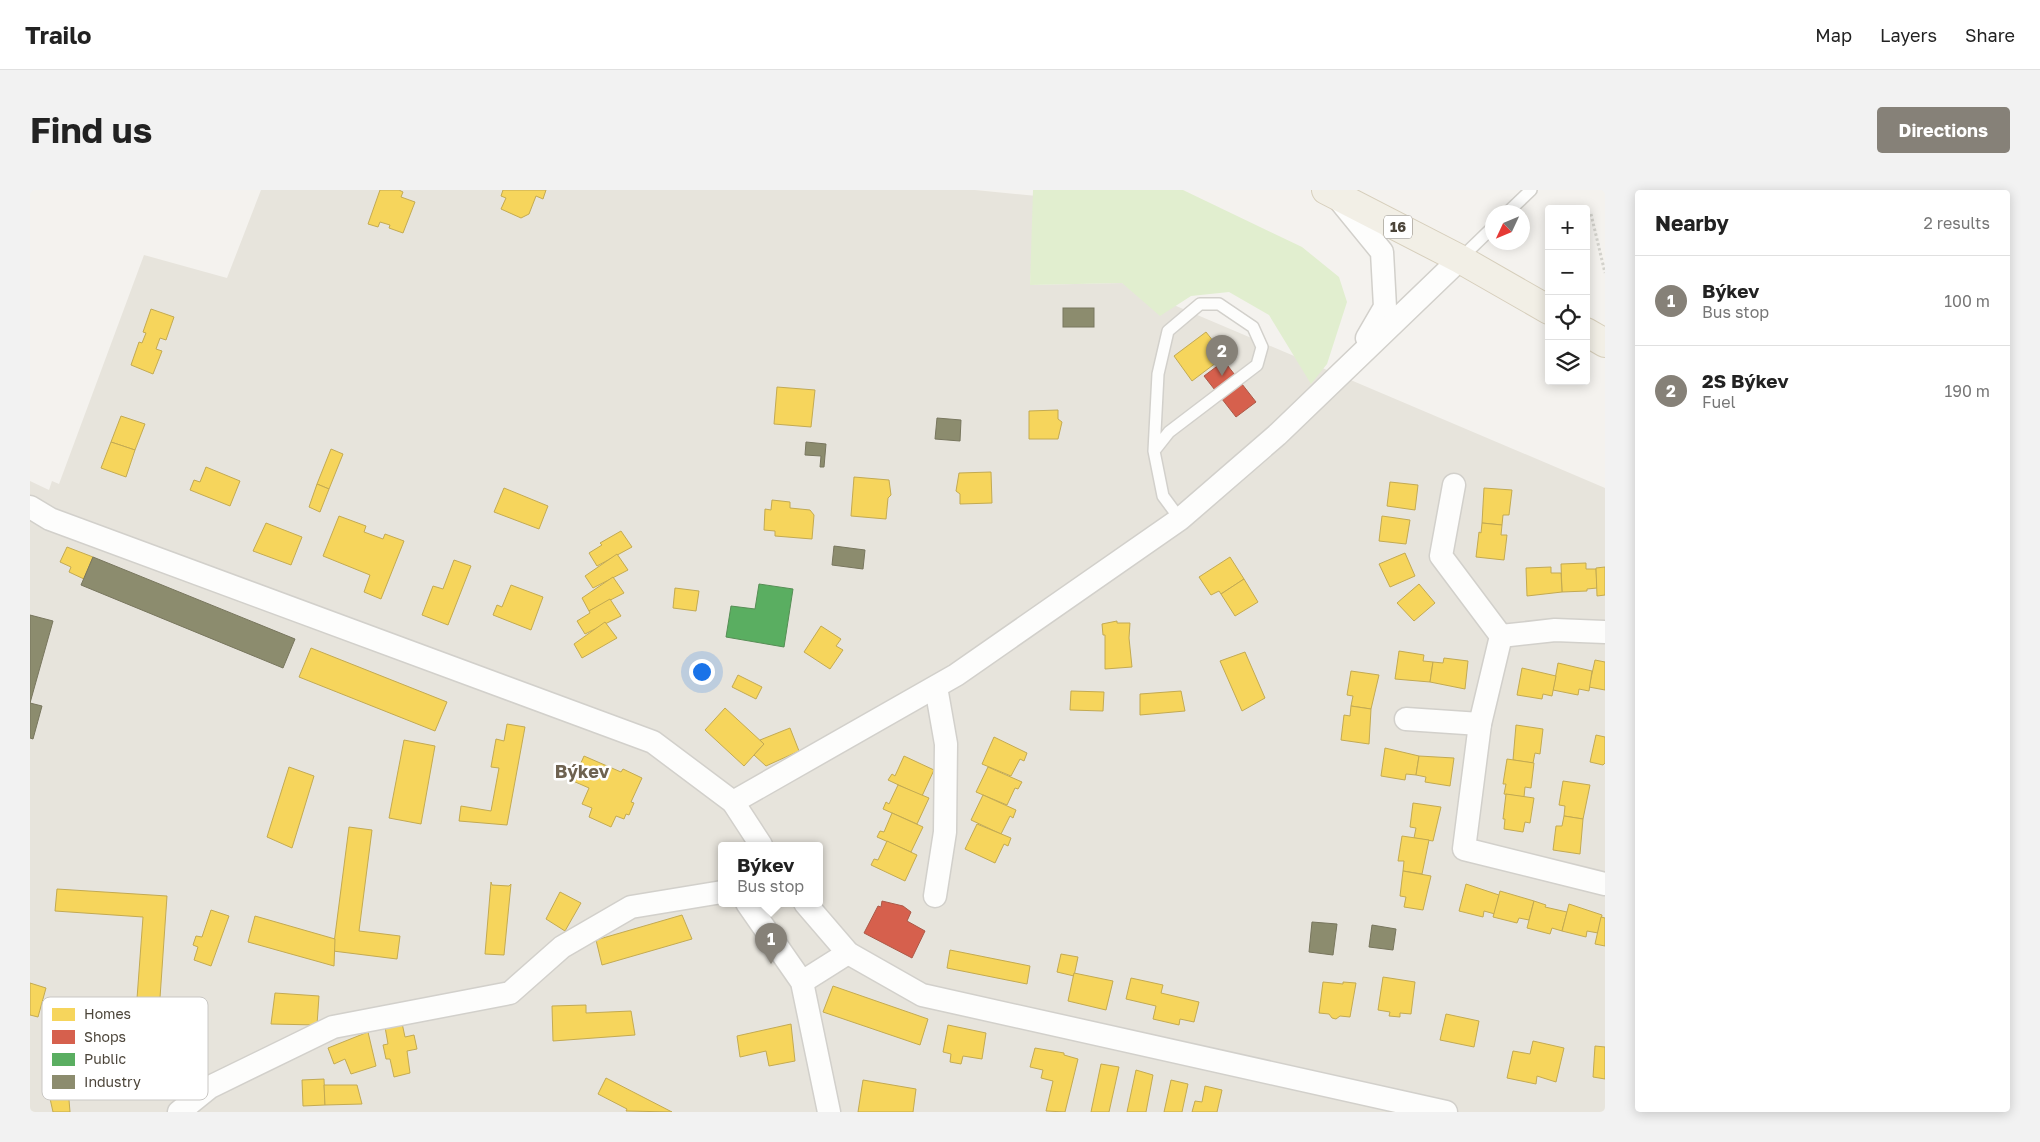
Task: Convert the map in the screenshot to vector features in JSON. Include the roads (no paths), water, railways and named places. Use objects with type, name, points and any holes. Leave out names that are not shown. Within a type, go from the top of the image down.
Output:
[{"type":"main road","name":"16","points":[[1330,192],[1460,259],[1545,308]]},
{"type":"main road","points":[[1590,334],[1605,343]]},
{"type":"street","points":[[1330,192],[1382,252],[1385,307],[1356,359]]},
{"type":"street","points":[[733,802],[956,675],[1180,519],[1277,435],[1460,259]]},
{"type":"street","points":[[1454,485],[1441,556],[1501,636]]},
{"type":"street","points":[[30,507],[50,519],[653,742],[733,802],[759,842]]},
{"type":"street","points":[[1501,636],[1554,630],[1605,632]]},
{"type":"street","points":[[1501,636],[1480,724],[1464,850],[1604,878]]},
{"type":"street","points":[[935,896],[945,832],[946,803],[946,744],[936,687]]},
{"type":"street","points":[[1406,719],[1480,724]]},
{"type":"street","points":[[208,1089],[333,1027],[510,993],[562,947],[631,907],[718,893]]},
{"type":"street","points":[[750,907],[802,982],[829,1112]]},
{"type":"street","points":[[808,907],[848,953],[922,994],[1446,1112]]},
{"type":"street","points":[[802,982],[848,953]]},
{"type":"street","points":[[179,1112],[194,1100]]},
{"type":"lane","points":[[1516,205],[1532,190]]},
{"type":"lane","points":[[1460,259],[1485,235]]},
{"type":"lane","points":[[1154,451],[1169,432],[1257,365],[1262,347],[1253,327],[1219,304],[1200,304],[1168,331],[1158,374],[1154,451],[1163,496],[1180,519]]},
{"type":"place","name":"2S Býkev","points":[[1222,376]]},
{"type":"place","name":"Býkev","points":[[771,964]]},
{"type":"district","name":"Býkev","points":[[582,772]]}]
